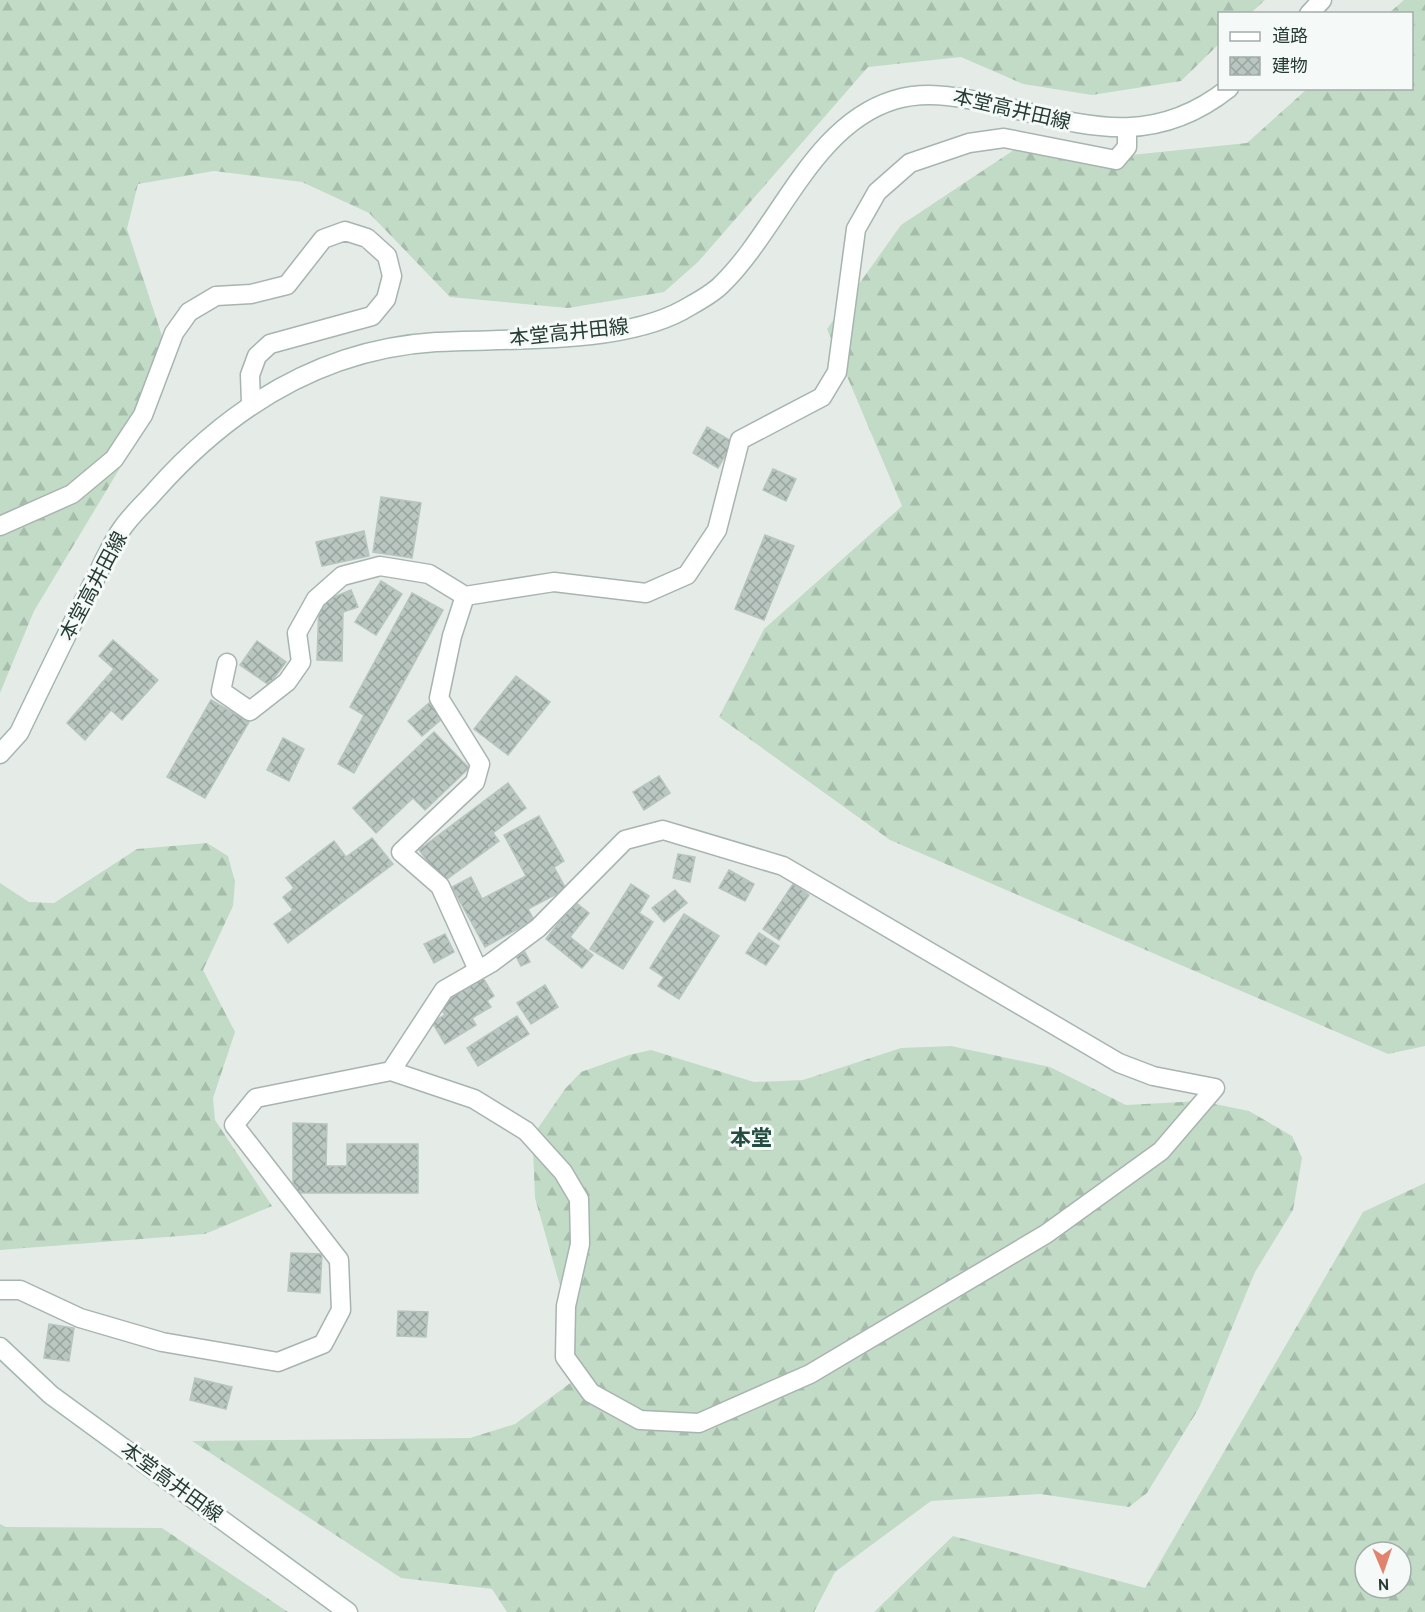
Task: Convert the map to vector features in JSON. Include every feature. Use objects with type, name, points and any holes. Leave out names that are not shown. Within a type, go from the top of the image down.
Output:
[{"type":"street","points":[[1311,12],[1322,0]]},
{"type":"street","name":"本堂高井田線","points":[[0,754],[19,733],[121,529],[187,455],[251,403],[306,373],[368,352],[430,342],[569,336],[629,328],[678,312],[719,288],[753,248],[819,155],[851,121],[894,100],[943,93],[1071,124],[1127,129],[1167,123],[1214,100],[1226,90]]},
{"type":"street","points":[[227,663],[221,691],[250,711],[287,682],[301,662],[297,633],[316,599],[342,576],[380,566],[429,573],[465,596],[554,582],[646,593],[687,575],[717,530],[740,440],[822,397],[837,372],[856,229],[877,192],[909,164],[969,143],[1004,138],[1116,160],[1127,147],[1127,129]]},
{"type":"street","points":[[0,526],[72,494],[114,459],[143,415],[174,333],[189,312],[216,297],[250,294],[287,285],[323,239],[345,231],[367,238],[387,256],[392,276],[386,298],[372,315],[270,344],[257,356],[250,375],[251,403]]},
{"type":"street","points":[[465,596],[452,636],[439,698],[480,764],[475,782],[401,852],[440,886],[478,970]]},
{"type":"street","points":[[0,1290],[20,1290],[80,1318],[162,1342],[278,1362],[323,1344],[341,1310],[339,1260],[234,1125],[256,1098],[391,1071],[474,1099],[526,1131],[563,1172],[579,1199],[580,1244],[566,1306],[565,1357],[591,1393],[640,1420],[699,1423],[810,1374],[1046,1234],[1161,1151],[1215,1088],[1153,1076],[1119,1063],[783,866],[663,830],[625,840],[538,928],[478,970],[444,990],[391,1071]]},
{"type":"street","name":"本堂高井田線","points":[[0,1347],[51,1395],[348,1612]]},
{"type":"green space","points":[[0,0],[1265,0],[1252,12],[1218,12],[1218,45],[1181,81],[1092,95],[1023,84],[961,57],[868,67],[698,262],[664,292],[568,308],[450,297],[369,213],[302,182],[214,171],[138,184],[127,229],[164,342],[153,413],[34,611],[0,693]]},
{"type":"green space","points":[[1404,0],[1425,0],[1425,1046],[1388,1054],[890,840],[719,717],[764,629],[902,506],[827,329],[901,225],[1023,144],[1102,158],[1247,143],[1306,90],[1413,90],[1413,12],[1390,12]]},
{"type":"green space","points":[[207,843],[228,856],[235,882],[233,906],[203,970],[235,1032],[213,1098],[215,1120],[272,1206],[205,1234],[0,1250],[0,883],[29,902],[54,903],[137,849]]},
{"type":"green space","points":[[951,1046],[1050,1067],[1126,1105],[1200,1101],[1249,1111],[1292,1136],[1302,1158],[1293,1210],[1255,1272],[1199,1408],[1147,1493],[1129,1507],[1040,1494],[931,1501],[835,1572],[814,1612],[507,1612],[492,1589],[401,1578],[192,1441],[470,1438],[515,1424],[573,1381],[568,1314],[535,1198],[533,1149],[538,1128],[565,1089],[581,1072],[629,1055],[651,1050],[754,1082],[803,1080],[901,1048]]},
{"type":"green space","points":[[1425,1183],[1425,1612],[874,1612],[953,1536],[1145,1588],[1363,1212]]},
{"type":"green space","points":[[0,1524],[6,1527],[162,1528],[288,1612],[0,1612]]},
{"type":"building","points":[[707,427],[733,442],[718,468],[693,453]]},
{"type":"building","points":[[773,469],[796,479],[786,501],[763,490]]},
{"type":"building","points":[[381,497],[421,503],[412,558],[373,552]]},
{"type":"building","points":[[364,531],[369,556],[322,566],[316,542]]},
{"type":"building","points":[[765,535],[794,546],[764,620],[735,609]]},
{"type":"building","points":[[381,581],[402,594],[376,635],[355,622]]},
{"type":"building","points":[[351,590],[358,607],[343,612],[342,661],[317,660],[319,603]]},
{"type":"building","points":[[412,593],[443,610],[354,773],[338,764],[364,715],[350,707]]},
{"type":"building","points":[[113,640],[158,680],[122,720],[111,710],[85,740],[67,723],[114,669],[99,656]]},
{"type":"building","points":[[257,641],[286,662],[269,685],[240,665]]},
{"type":"building","points":[[516,676],[550,702],[508,755],[474,729]]},
{"type":"building","points":[[211,700],[249,722],[205,798],[167,777]]},
{"type":"building","points":[[429,703],[443,718],[422,736],[408,721]]},
{"type":"building","points":[[434,732],[469,768],[425,810],[413,798],[376,833],[353,808]]},
{"type":"building","points":[[283,738],[304,749],[289,781],[267,770]]},
{"type":"building","points":[[659,776],[670,793],[644,810],[633,792]]},
{"type":"building","points":[[508,783],[526,808],[493,833],[499,841],[443,882],[419,850]]},
{"type":"building","points":[[539,816],[564,861],[554,867],[566,889],[528,909],[534,920],[485,947],[452,887],[471,877],[482,899],[526,876],[504,835]]},
{"type":"building","points":[[372,838],[393,864],[288,943],[274,924],[293,910],[283,897],[294,888],[286,878],[334,841],[346,857]]},
{"type":"building","points":[[678,854],[695,857],[690,882],[673,878]]},
{"type":"building","points":[[729,870],[754,884],[745,901],[719,888]]},
{"type":"building","points":[[631,884],[649,896],[639,913],[653,922],[623,969],[590,949]]},
{"type":"building","points":[[793,884],[809,895],[779,940],[763,929]]},
{"type":"building","points":[[675,890],[687,903],[664,922],[652,908]]},
{"type":"building","points":[[575,902],[589,913],[570,937],[593,955],[582,968],[546,939]]},
{"type":"building","points":[[684,914],[719,936],[679,999],[658,986],[664,977],[650,968]]},
{"type":"building","points":[[759,933],[779,946],[766,965],[746,953]]},
{"type":"building","points":[[445,934],[454,952],[434,963],[424,944]]},
{"type":"building","points":[[525,952],[530,962],[521,966],[516,956]]},
{"type":"building","points":[[483,978],[494,996],[487,1001],[491,1007],[472,1018],[476,1025],[445,1044],[432,1022],[445,1015],[439,1005]]},
{"type":"building","points":[[545,985],[558,1007],[531,1024],[517,1003]]},
{"type":"building","points":[[517,1016],[529,1034],[478,1066],[467,1048]]},
{"type":"building","points":[[293,1123],[327,1124],[326,1166],[347,1166],[347,1144],[418,1144],[418,1193],[293,1193]]},
{"type":"building","points":[[291,1253],[322,1254],[320,1293],[288,1291]]},
{"type":"building","points":[[398,1311],[428,1312],[426,1337],[397,1336]]},
{"type":"building","points":[[49,1324],[74,1328],[69,1361],[44,1358]]},
{"type":"building","points":[[195,1378],[232,1387],[226,1409],[190,1400]]},
{"type":"district","name":"本堂","points":[[751,1137]]}]
